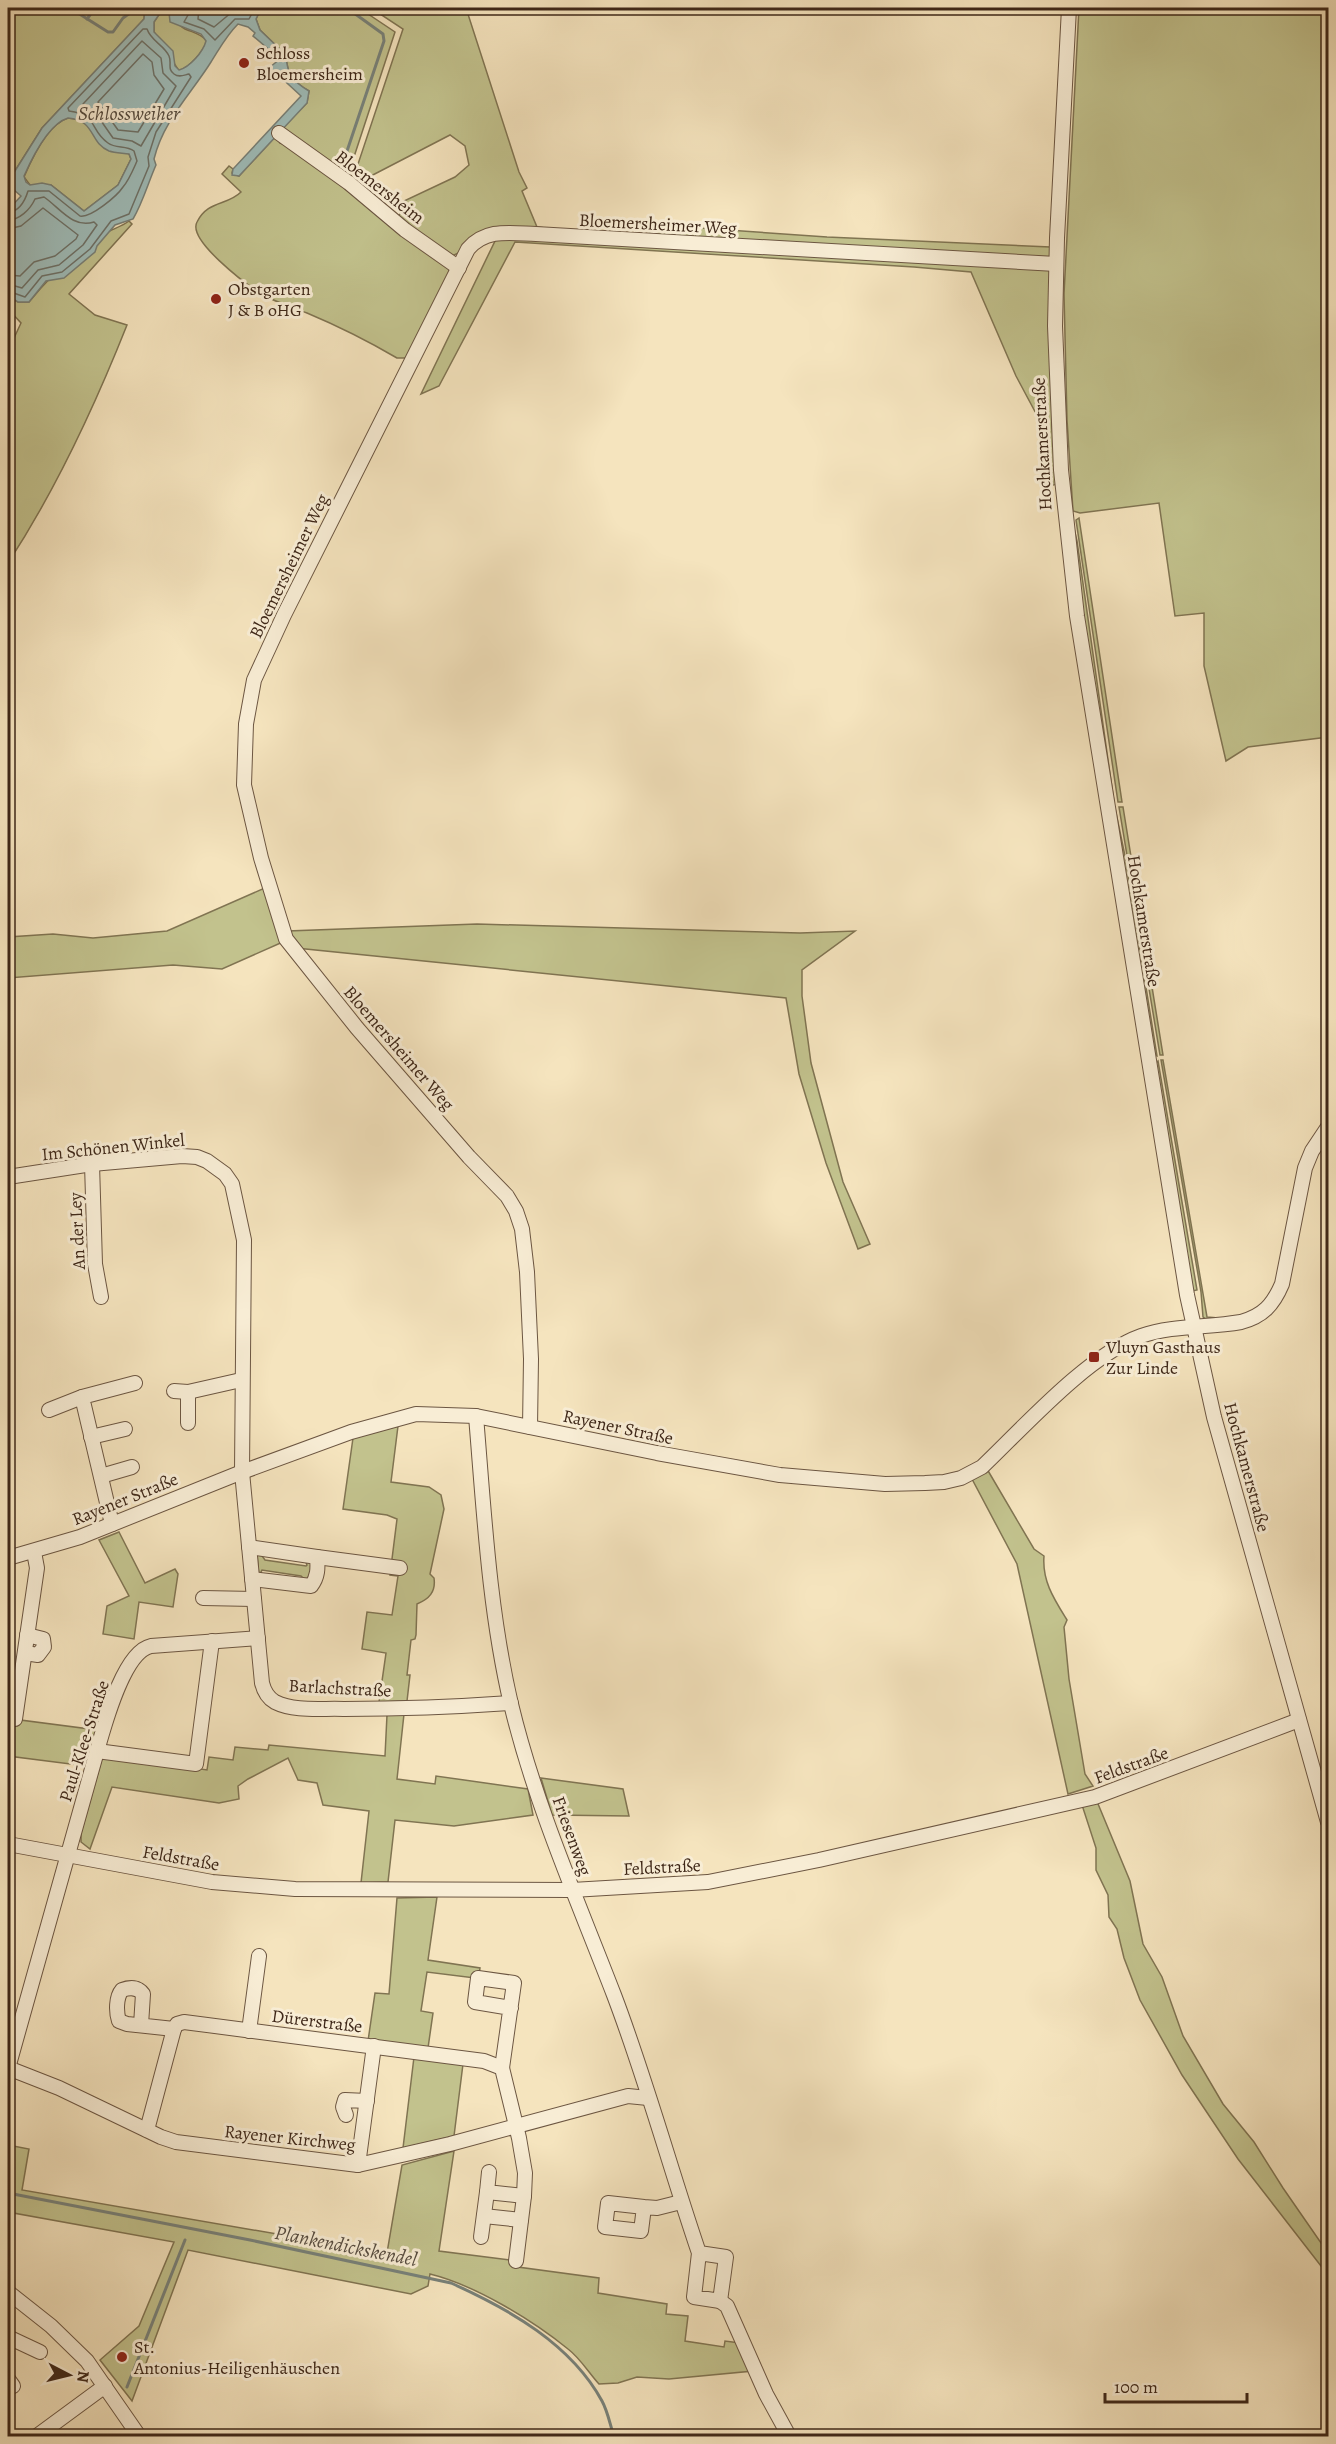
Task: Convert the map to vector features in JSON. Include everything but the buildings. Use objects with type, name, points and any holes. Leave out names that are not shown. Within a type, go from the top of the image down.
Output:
[{"type":"street","name":"Hochkamerstraße","points":[[1069,8],[1056,264],[1057,412],[1071,576],[1172,1209],[1194,1326],[1214,1417],[1329,1822]]},
{"type":"street","name":"Bloemersheim","points":[[279,133],[349,183],[405,230],[459,268]]},
{"type":"street","name":"Bloemersheimer Weg","points":[[530,1427],[531,1359],[527,1272],[522,1229],[516,1211],[507,1196],[357,1028],[286,939],[261,858],[244,785],[246,724],[254,680],[284,615],[468,249],[476,239],[492,233],[1056,264]]},
{"type":"street","name":"Rayener Straße","points":[[8,1558],[34,1552],[112,1524],[242,1472],[399,1417],[431,1413],[476,1416],[667,1455],[780,1475],[885,1484],[944,1482],[961,1478],[982,1467],[1105,1355],[1140,1336],[1170,1329],[1229,1324],[1252,1319],[1272,1304],[1282,1284],[1305,1168],[1312,1151],[1329,1127]]},
{"type":"street","name":"Im Schönen Winkel","points":[[8,1177],[92,1164],[182,1156],[197,1157],[217,1167],[232,1184],[243,1240],[242,1472]]},
{"type":"street","name":"An der Ley","points":[[92,1164],[95,1264],[101,1297]]},
{"type":"street","points":[[174,1391],[188,1392],[241,1380]]},
{"type":"street","points":[[49,1410],[82,1397],[135,1383]]},
{"type":"street","points":[[188,1392],[188,1424]]},
{"type":"street","points":[[82,1397],[112,1524]]},
{"type":"street","name":"Friesenweg","points":[[476,1416],[488,1557],[499,1646],[511,1703],[536,1789],[572,1890],[615,1997],[699,2253],[693,2297],[720,2301]]},
{"type":"street","points":[[91,1437],[125,1429]]},
{"type":"street","points":[[101,1476],[132,1467]]},
{"type":"street","name":"Barlachstraße","points":[[242,1472],[264,1690],[274,1701],[296,1708],[398,1709],[511,1703]]},
{"type":"street","points":[[249,1547],[400,1568]]},
{"type":"street","points":[[15,1719],[25,1653],[38,1655],[44,1647],[43,1639],[27,1635],[37,1568],[34,1552]]},
{"type":"street","points":[[252,1579],[311,1586],[316,1579],[317,1557]]},
{"type":"street","points":[[203,1598],[254,1599]]},
{"type":"street","name":"Paul-Klee-Straße","points":[[8,2068],[97,1751],[113,1701],[132,1661],[145,1648],[258,1638]]},
{"type":"street","points":[[97,1751],[196,1764],[212,1641]]},
{"type":"street","name":"Feldstraße","points":[[8,1844],[68,1857],[230,1885],[295,1889],[572,1890],[708,1882],[819,1860],[1095,1797],[1299,1720]]},
{"type":"street","points":[[249,2031],[259,1956]]},
{"type":"street","points":[[510,2008],[501,2068],[525,2173],[516,2261]]},
{"type":"street","name":"Dürerstraße","points":[[141,2025],[174,2029],[177,2024],[190,2022],[484,2061],[501,2068]]},
{"type":"street","points":[[147,2130],[174,2029]]},
{"type":"street","points":[[358,2166],[375,2046]]},
{"type":"street","name":"Rayener Kirchweg","points":[[8,2068],[59,2088],[176,2142],[358,2166],[516,2127],[628,2096],[648,2098]]},
{"type":"street","points":[[346,2115],[343,2107],[345,2100],[367,2101]]},
{"type":"street","points":[[481,2237],[489,2172]]},
{"type":"street","points":[[487,2192],[524,2196]]},
{"type":"street","points":[[644,2207],[657,2208],[681,2202]]},
{"type":"street","points":[[484,2216],[521,2220]]},
{"type":"street","points":[[699,2253],[726,2257],[720,2301],[727,2306],[789,2436]]},
{"type":"street","points":[[8,2292],[51,2326],[87,2361],[139,2436]]},
{"type":"street","points":[[8,2337],[40,2352]]},
{"type":"street","points":[[37,2436],[105,2386]]},
{"type":"green space","points":[[8,8],[145,8],[144,19],[42,128],[8,182]]},
{"type":"green space","points":[[359,8],[395,32],[349,172],[343,173],[280,131],[307,103],[309,91],[298,84],[292,76],[286,55],[260,30],[256,19],[261,9]]},
{"type":"green space","points":[[371,8],[466,8],[519,172],[527,188],[522,191],[537,227],[633,238],[670,226],[827,237],[1050,247],[1052,426],[1057,484],[1053,485],[1048,436],[1016,376],[971,272],[515,242],[439,386],[421,394],[495,241],[495,236],[452,256],[398,219],[404,201],[455,177],[469,165],[465,146],[450,135],[367,178],[357,181],[353,179],[403,29]]},
{"type":"green space","points":[[1079,8],[1328,8],[1328,737],[1248,747],[1226,761],[1204,666],[1204,613],[1175,616],[1159,503],[1080,513],[1073,511],[1067,420],[1064,294]]},
{"type":"green space","points":[[162,10],[182,27],[207,41],[196,59],[179,71],[154,32],[154,22]]},
{"type":"green space","points":[[68,118],[84,122],[92,127],[129,154],[131,159],[118,185],[84,211],[51,185],[30,185],[24,177],[47,134],[61,121]]},
{"type":"green space","points":[[276,136],[280,143],[287,145],[449,267],[448,284],[414,352],[405,358],[397,358],[341,328],[265,296],[231,271],[201,239],[196,230],[201,215],[241,192],[222,174],[229,166],[233,169],[232,173],[239,176]]},
{"type":"green space","points":[[129,221],[132,224],[69,294],[95,315],[127,325],[74,447],[43,506],[8,563],[8,338],[14,338],[21,323],[8,309],[8,296],[18,302],[29,302],[74,257],[104,234]]},
{"type":"green space","points":[[1079,518],[1122,802],[1118,802],[1076,520]]},
{"type":"green space","points":[[1072,520],[1077,541],[1114,802],[1111,801],[1090,670]]},
{"type":"green space","points":[[1119,807],[1123,807],[1163,1055],[1160,1055]]},
{"type":"green space","points":[[1115,808],[1125,856],[1157,1056],[1154,1055],[1112,810]]},
{"type":"green space","points":[[267,887],[285,941],[222,969],[173,965],[8,978],[8,937],[53,934],[93,938],[167,931]]},
{"type":"green space","points":[[477,924],[800,933],[855,931],[802,970],[802,996],[811,1063],[843,1182],[870,1244],[858,1249],[826,1163],[799,1074],[786,998],[296,948],[288,931]]},
{"type":"green space","points":[[1161,1060],[1163,1060],[1207,1317],[1242,1316],[1263,1306],[1275,1285],[1284,1253],[1279,1279],[1272,1299],[1257,1312],[1245,1317],[1216,1321],[1203,1317],[1201,1292]]},
{"type":"green space","points":[[1158,1061],[1197,1290],[1192,1291],[1155,1064]]},
{"type":"green space","points":[[398,1426],[391,1482],[429,1487],[441,1495],[444,1509],[430,1574],[434,1578],[433,1591],[425,1600],[417,1604],[416,1635],[415,1639],[411,1640],[407,1675],[410,1675],[407,1701],[379,1702],[386,1653],[362,1649],[367,1612],[392,1615],[398,1576],[390,1575],[397,1519],[387,1515],[343,1509],[353,1438]]},
{"type":"green space","points":[[987,1469],[1034,1549],[1044,1556],[1047,1582],[1067,1620],[1064,1627],[1069,1679],[1085,1774],[1093,1786],[1068,1794],[1017,1564],[972,1479]]},
{"type":"green space","points":[[119,1532],[145,1583],[175,1569],[178,1574],[173,1607],[139,1602],[134,1639],[103,1634],[107,1606],[129,1596],[99,1540]]},
{"type":"green space","points":[[257,1553],[260,1553],[265,1560],[306,1566],[305,1560],[311,1563],[314,1571],[306,1581],[301,1576],[262,1570],[263,1576],[259,1577]]},
{"type":"green space","points":[[8,1712],[14,1713],[13,1719],[97,1730],[86,1766],[8,1756]]},
{"type":"green space","points":[[404,1714],[397,1779],[435,1784],[436,1776],[528,1789],[533,1815],[454,1826],[395,1820],[388,1882],[361,1883],[369,1811],[323,1805],[317,1783],[298,1780],[288,1758],[238,1786],[239,1799],[219,1803],[112,1787],[90,1849],[81,1842],[81,1833],[103,1755],[207,1770],[209,1757],[233,1760],[235,1747],[268,1750],[269,1745],[385,1756],[387,1715]]},
{"type":"green space","points":[[541,1778],[623,1789],[629,1816],[552,1815]]},
{"type":"green space","points":[[1096,1799],[1130,1881],[1143,1944],[1162,1977],[1183,2036],[1223,2104],[1254,2142],[1328,2253],[1328,2275],[1238,2159],[1182,2075],[1140,2000],[1124,1958],[1117,1929],[1109,1917],[1108,1895],[1096,1870],[1096,1848],[1082,1805]]},
{"type":"green space","points":[[437,1897],[428,1960],[480,1968],[479,1975],[475,1978],[427,1972],[421,2011],[433,2013],[428,2048],[368,2041],[375,1993],[389,1994],[397,1898]]},
{"type":"green space","points":[[414,2057],[463,2064],[454,2136],[403,2148]]},
{"type":"green space","points":[[8,2145],[29,2149],[22,2190],[387,2253],[402,2165],[454,2151],[439,2251],[518,2261],[518,2267],[599,2278],[598,2293],[667,2304],[666,2314],[688,2316],[685,2341],[724,2347],[725,2341],[740,2343],[753,2371],[669,2379],[637,2377],[618,2383],[599,2384],[580,2361],[554,2338],[484,2295],[447,2279],[430,2274],[428,2286],[411,2294],[188,2250],[132,2401],[100,2360],[139,2326],[174,2242],[8,2212]]},
{"type":"water","name":"Schlossweiher","points":[[145,8],[174,8],[181,12],[187,8],[265,8],[261,9],[256,19],[260,30],[286,55],[292,76],[298,84],[309,91],[307,103],[239,176],[232,175],[233,169],[301,96],[276,73],[270,71],[270,67],[280,59],[253,36],[255,33],[248,27],[238,24],[223,42],[164,132],[154,159],[156,165],[133,219],[115,225],[97,246],[95,252],[64,278],[46,281],[29,302],[18,302],[8,296],[8,210],[21,196],[14,190],[8,195],[8,182],[42,128],[144,19]],"holes":[[[162,10],[169,12],[170,22],[201,34],[206,41],[196,59],[179,70],[175,66],[173,51],[154,32],[154,22]],[[68,118],[77,120],[88,127],[103,147],[111,152],[129,154],[131,159],[118,185],[84,211],[51,185],[42,183],[30,185],[24,176],[47,134],[61,121]]]},
{"type":"waterway","points":[[70,8],[108,32],[113,32],[123,18],[137,8]]},
{"type":"waterway","points":[[87,19],[95,8]]},
{"type":"waterway","points":[[344,160],[384,41],[383,34],[347,8]]},
{"type":"waterway","name":"Plankendickskendel","points":[[8,2193],[250,2240],[451,2283],[495,2304],[537,2330],[556,2345],[589,2381],[604,2405],[614,2436]]},
{"type":"waterway","points":[[127,2387],[185,2240]]},
{"type":"place","name":"Schloss Bloemersheim","points":[[244,63]]},
{"type":"place","name":"Obstgarten J & B oHG","points":[[216,299]]},
{"type":"place","name":"Vluyn Gasthaus Zur Linde","points":[[1094,1357]]},
{"type":"place","name":"St. Antonius-Heiligenhäuschen","points":[[122,2357]]}]
